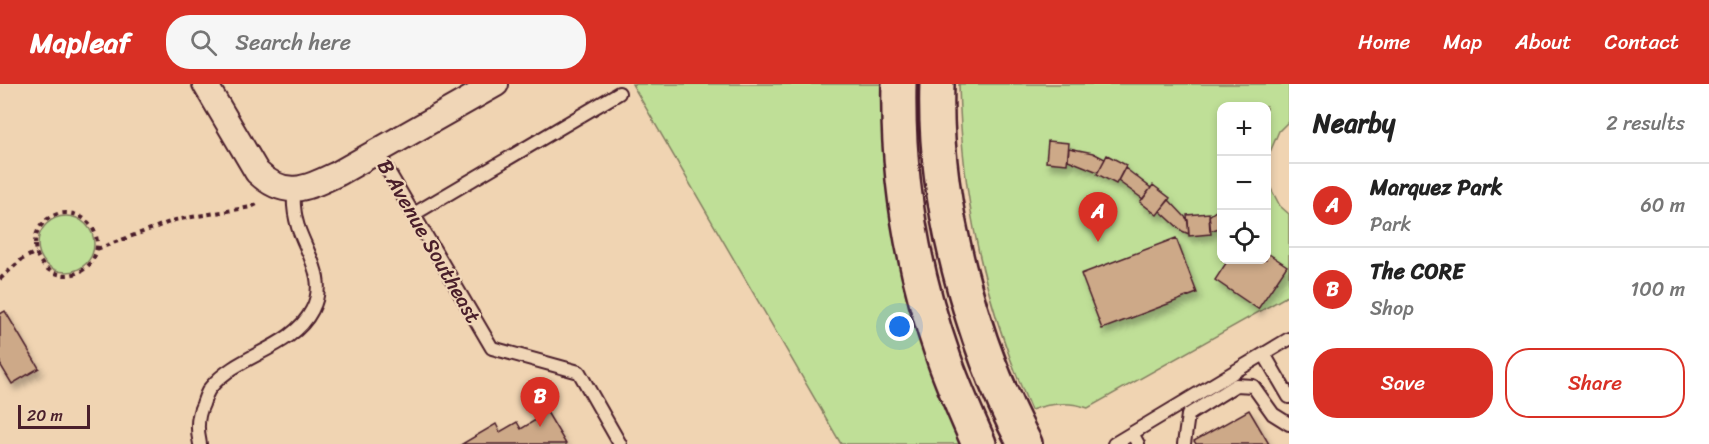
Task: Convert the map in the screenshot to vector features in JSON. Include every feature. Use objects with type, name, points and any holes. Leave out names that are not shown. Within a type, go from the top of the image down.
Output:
[{"type":"main road","points":[[899,84],[898,123],[903,186],[924,291],[944,360],[979,444]]},
{"type":"main road","points":[[938,84],[940,159],[951,229],[964,288],[983,349],[1011,418],[1025,444]]},
{"type":"street","points":[[205,84],[256,172],[268,183],[288,190]]},
{"type":"street","points":[[377,152],[496,84]]},
{"type":"street","name":"B Avenue Southeast","points":[[288,190],[321,182],[377,152]]},
{"type":"lane","points":[[414,214],[619,93]]},
{"type":"lane","name":"B Avenue Southeast","points":[[377,152],[492,348],[579,372],[620,444]]},
{"type":"lane","points":[[200,444],[197,434],[200,410],[210,388],[226,373],[297,330],[313,309],[318,286],[315,265],[298,227],[288,190]]},
{"type":"lane","points":[[1114,444],[1135,439],[1289,339]]},
{"type":"lane","points":[[1264,354],[1289,397]]},
{"type":"lane","points":[[1184,444],[1188,415],[1236,385],[1253,386],[1274,414],[1289,424]]},
{"type":"path","points":[[97,249],[174,220],[251,207],[288,190]]},
{"type":"path","points":[[61,213],[69,213],[85,219],[91,225],[97,240],[97,249],[90,264],[76,274],[59,274],[44,266],[36,252],[36,235],[46,221],[61,213]]},
{"type":"path","points":[[0,279],[21,260],[36,252]]},
{"type":"green space","points":[[632,84],[884,84],[965,444],[841,444]]},
{"type":"green space","points":[[959,84],[1289,84],[1289,121],[1279,131],[1271,150],[1271,102],[1217,102],[1217,264],[1271,264],[1271,189],[1280,206],[1289,214],[1289,295],[1088,408],[1074,404],[1060,404],[1031,410],[1000,330],[978,251],[965,170]]},
{"type":"green space","points":[[60,216],[72,216],[82,220],[90,228],[94,244],[90,260],[82,268],[72,272],[60,272],[50,268],[42,260],[38,250],[38,238],[42,228],[50,220]]},
{"type":"building","points":[[1048,141],[1069,143],[1067,164],[1046,162]]},
{"type":"building","points":[[1069,148],[1093,153],[1105,159],[1098,172],[1068,160]]},
{"type":"building","points":[[1107,155],[1126,165],[1116,184],[1097,174]]},
{"type":"building","points":[[1125,168],[1151,188],[1143,199],[1118,181]]},
{"type":"building","points":[[1153,185],[1170,198],[1157,215],[1140,202]]},
{"type":"building","points":[[1169,200],[1188,220],[1189,234],[1182,231],[1160,211]]},
{"type":"building","points":[[1217,210],[1217,229],[1210,231],[1209,216]]},
{"type":"building","points":[[1209,213],[1211,234],[1189,236],[1187,215]]},
{"type":"building","points":[[1176,238],[1197,293],[1102,329],[1081,274]]},
{"type":"building","points":[[1271,255],[1287,266],[1258,309],[1215,280],[1225,264],[1271,264]]},
{"type":"building","points":[[5,311],[39,368],[12,384],[0,364],[0,314]]},
{"type":"building","points":[[544,407],[566,444],[462,444],[496,424],[500,432],[517,422],[521,429],[539,418],[536,412]]},
{"type":"building","points":[[1249,410],[1269,444],[1196,444],[1194,441]]},
{"type":"place","name":"Marquez Park","points":[[1098,242]]},
{"type":"place","name":"The CORE","points":[[540,427]]}]
